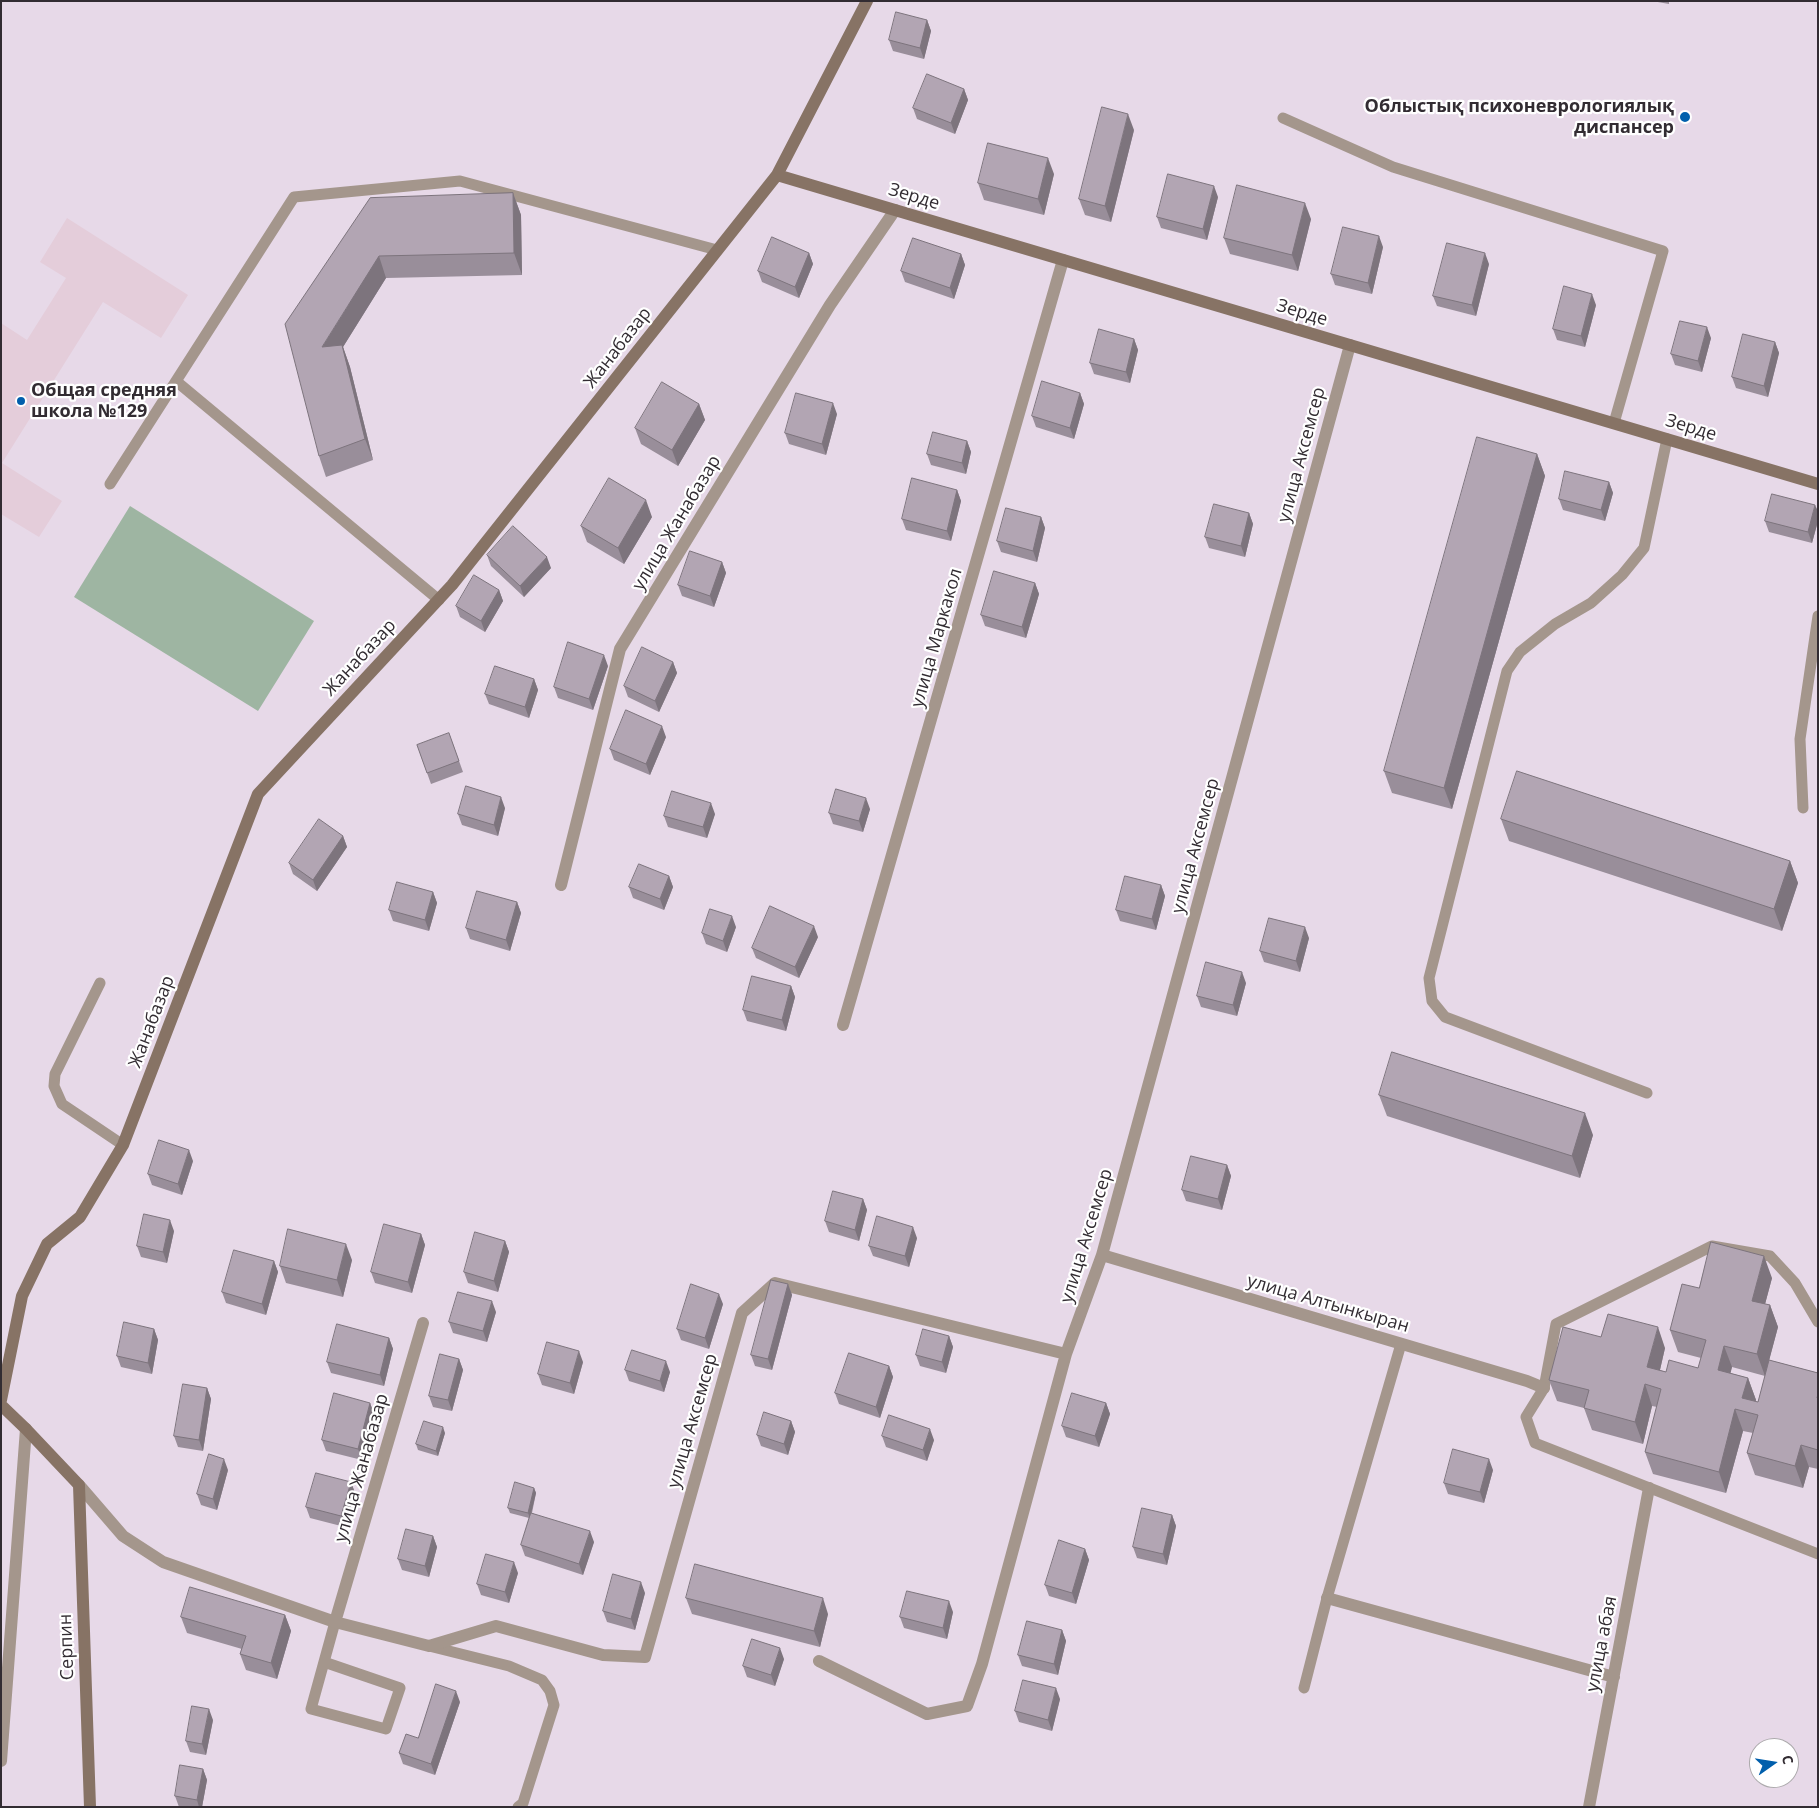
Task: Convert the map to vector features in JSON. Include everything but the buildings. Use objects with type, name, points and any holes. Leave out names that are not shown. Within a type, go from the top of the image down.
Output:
[{"type":"street","name":"Жанабазар","points":[[1,1400],[22,1296],[47,1244],[80,1217],[123,1146],[258,794],[459,577],[777,175],[867,1]]},
{"type":"street","name":"Зерде","points":[[777,175],[1818,484]]},
{"type":"street","name":"улица Жанабазар","points":[[561,885],[620,649],[825,314],[895,210]]},
{"type":"street","name":"улица Маркакол","points":[[843,1025],[1063,260]]},
{"type":"street","name":"улица Аксемсер","points":[[819,1661],[927,1714],[967,1706],[982,1664],[1066,1354],[1102,1255],[1350,345]]},
{"type":"street","name":"улица Алтынкыран","points":[[1102,1255],[1528,1381],[1544,1388]]},
{"type":"street","name":"улица Аксемсер","points":[[429,1646],[496,1626],[602,1655],[645,1657],[742,1313],[775,1283],[1066,1354]]},
{"type":"street","name":"улица Жанабазар","points":[[335,1622],[423,1324]]},
{"type":"street","points":[[1,1405],[26,1429],[124,1536],[163,1562],[335,1622],[429,1646]]},
{"type":"street","points":[[1,1761],[26,1429]]},
{"type":"street","name":"Серпин","points":[[79,1486],[87,1804]]},
{"type":"street","name":"улица абая","points":[[1589,1807],[1649,1488]]},
{"type":"street","points":[[1328,1598],[1614,1677]]},
{"type":"lane","points":[[1282,118],[1393,167],[1663,251],[1614,423]]},
{"type":"lane","points":[[110,484],[294,197],[460,181],[717,250]]},
{"type":"lane","points":[[176,381],[439,600]]},
{"type":"lane","points":[[1646,1094],[1445,1017],[1432,1001],[1429,978],[1507,671],[1520,652],[1555,624],[1592,602],[1622,575],[1644,548],[1667,439]]},
{"type":"lane","points":[[1803,808],[1800,739],[1818,616]]},
{"type":"lane","points":[[100,983],[55,1074],[54,1086],[62,1104],[123,1146]]},
{"type":"lane","points":[[1818,1322],[1795,1283],[1770,1256],[1712,1246],[1556,1324],[1544,1388],[1526,1417],[1534,1443],[1818,1554]]},
{"type":"lane","points":[[1304,1688],[1401,1344]]},
{"type":"lane","points":[[324,1662],[400,1688],[386,1730],[311,1709],[335,1622]]},
{"type":"lane","points":[[429,1646],[509,1666],[542,1680],[550,1691],[554,1705],[521,1805]]},
{"type":"shaded area","name":"Общая средняя школа №129","points":[[67,218],[188,295],[161,338],[103,302],[2,463],[62,501],[39,537],[1,514],[1,323],[27,340],[66,278],[40,262]]},
{"type":"green space","points":[[130,506],[314,621],[258,711],[74,597]]},
{"type":"place","name":"Облыстық психоневрологиялық диспансер","points":[[1685,117]]},
{"type":"place","name":"Общая средняя школа №129","points":[[21,401]]}]
